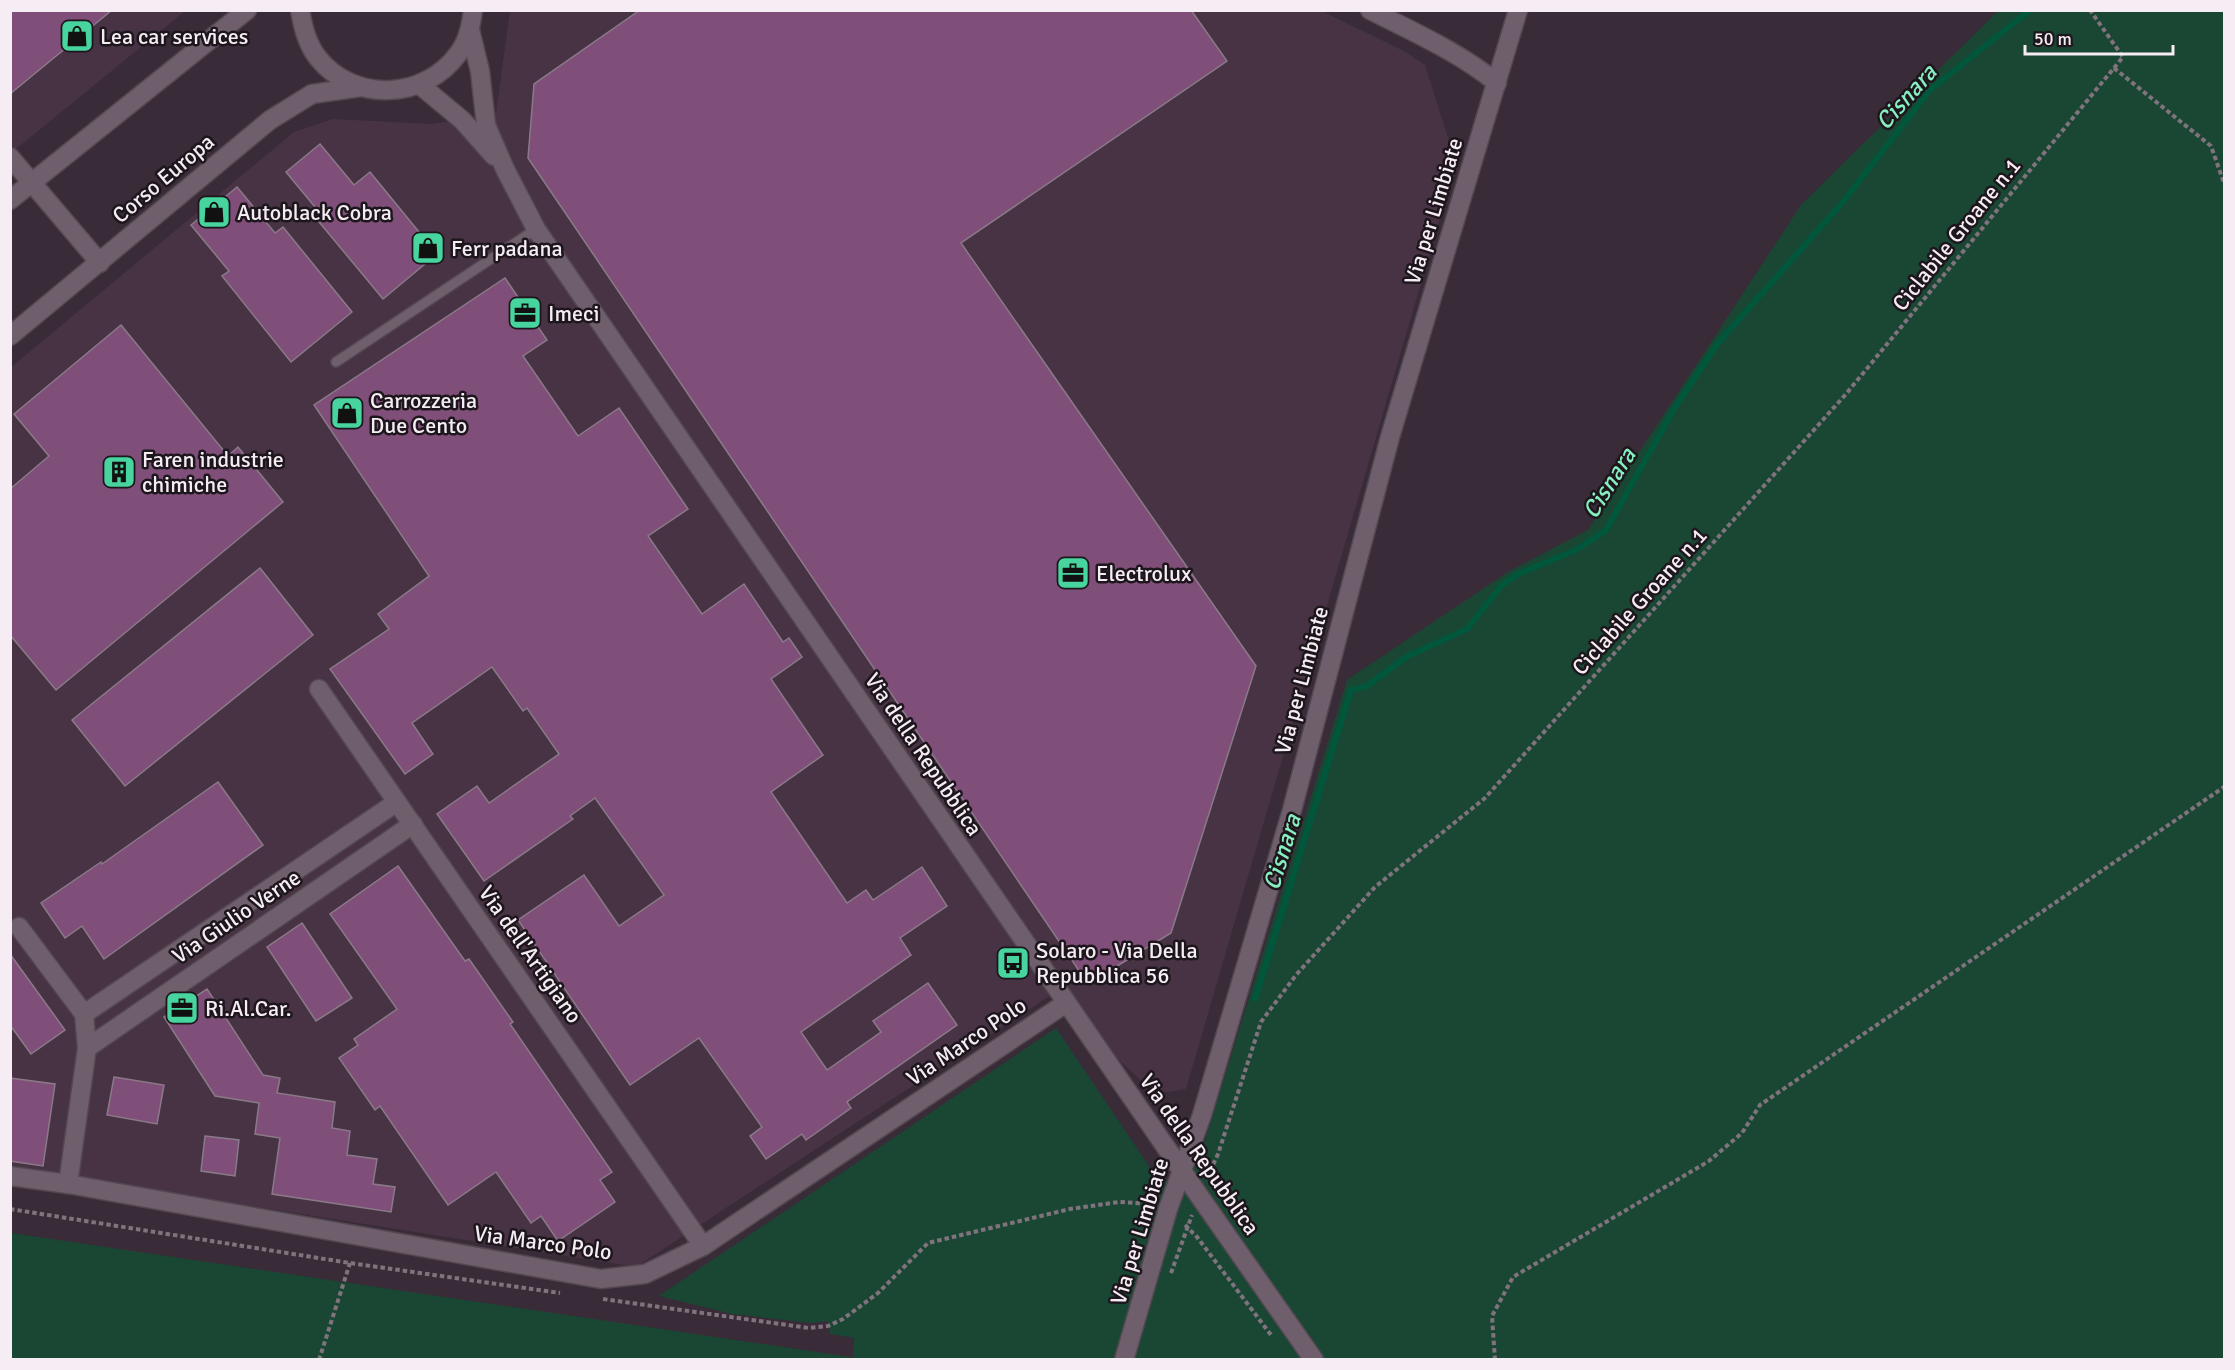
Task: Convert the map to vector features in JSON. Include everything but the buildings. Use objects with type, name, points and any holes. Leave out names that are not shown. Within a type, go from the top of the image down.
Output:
[{"type":"street","points":[[10,200],[247,10]]},
{"type":"street","points":[[300,10],[304,33],[317,57],[337,76],[361,87],[391,91],[420,85],[442,72],[459,53],[470,30],[473,10]]},
{"type":"street","points":[[1370,10],[1470,62],[1497,83]]},
{"type":"street","name":"Via per Limbiate","points":[[1124,1359],[1168,1209],[1202,1115],[1292,810],[1390,437],[1518,10]]},
{"type":"street","name":"Via della Repubblica","points":[[470,30],[480,71],[486,124],[505,169],[536,229],[1066,1003],[1314,1359]]},
{"type":"street","name":"Via della Repubblica","points":[[420,85],[462,120],[505,169]]},
{"type":"street","name":"Corso Europa","points":[[10,336],[270,120],[312,94],[361,87]]},
{"type":"street","points":[[10,157],[100,262]]},
{"type":"street","name":"Via dell'Artigiano","points":[[319,689],[703,1246]]},
{"type":"street","name":"Via Giulio Verne","points":[[84,1014],[397,802]]},
{"type":"street","name":"Via Giulio Verne","points":[[87,1048],[413,824]]},
{"type":"street","points":[[19,927],[84,1014],[87,1048],[68,1184]]},
{"type":"street","name":"Via Marco Polo","points":[[10,1176],[68,1184],[602,1279],[645,1274],[703,1246],[1066,1003]]},
{"type":"lane","points":[[336,362],[536,229]]},
{"type":"path","points":[[2090,10],[2122,57],[2114,68],[2211,146],[2224,183]]},
{"type":"path","name":"Ciclabile Groane n.1","points":[[1277,1343],[1197,1237],[1186,1226],[1218,1154],[1261,1022],[1296,975],[1375,887],[1485,798],[1846,394],[2114,68]]},
{"type":"path","points":[[1495,1359],[1492,1316],[1513,1277],[1709,1161],[1742,1133],[1760,1105],[2224,787]]},
{"type":"path","points":[[319,1359],[350,1263]]},
{"type":"shaded area","points":[[11,11],[185,11],[11,153]]},
{"type":"shaded area","points":[[510,11],[1322,11],[1404,51],[1425,65],[1456,163],[1186,1089],[1155,1094],[1051,995],[636,1267],[11,1168],[10,368],[294,132],[333,119],[432,124],[496,113]]},
{"type":"green space","points":[[1998,11],[2224,11],[2224,1359],[854,1360],[854,1338],[830,1334],[828,1321],[812,1323],[732,1314],[659,1296],[1056,1028],[1161,1184],[1199,1160],[1347,680],[1508,572],[1588,530],[1801,205]]},
{"type":"green space","points":[[11,1233],[851,1357],[853,1359],[11,1359]]},
{"type":"waterway","name":"Cisnara","points":[[1255,999],[1351,690],[1367,686],[1406,657],[1467,629],[1502,585],[1518,574],[1576,550],[1606,530],[1674,409],[1718,343],[1842,203],[1930,90],[2030,10]]},
{"type":"place","name":"Lea car services","points":[[77,36]]},
{"type":"place","name":"Autoblack Cobra","points":[[214,212]]},
{"type":"place","name":"Ferr padana","points":[[428,248]]},
{"type":"place","name":"Imeci","points":[[525,313]]},
{"type":"place","name":"Carrozzeria Due Cento","points":[[347,413]]},
{"type":"place","name":"Faren industrie chimiche","points":[[119,472]]},
{"type":"place","name":"Electrolux","points":[[1073,573]]},
{"type":"place","name":"Solaro - Via Della Repubblica 56","points":[[1013,963]]},
{"type":"place","name":"Ri.Al.Car.","points":[[182,1008]]}]
